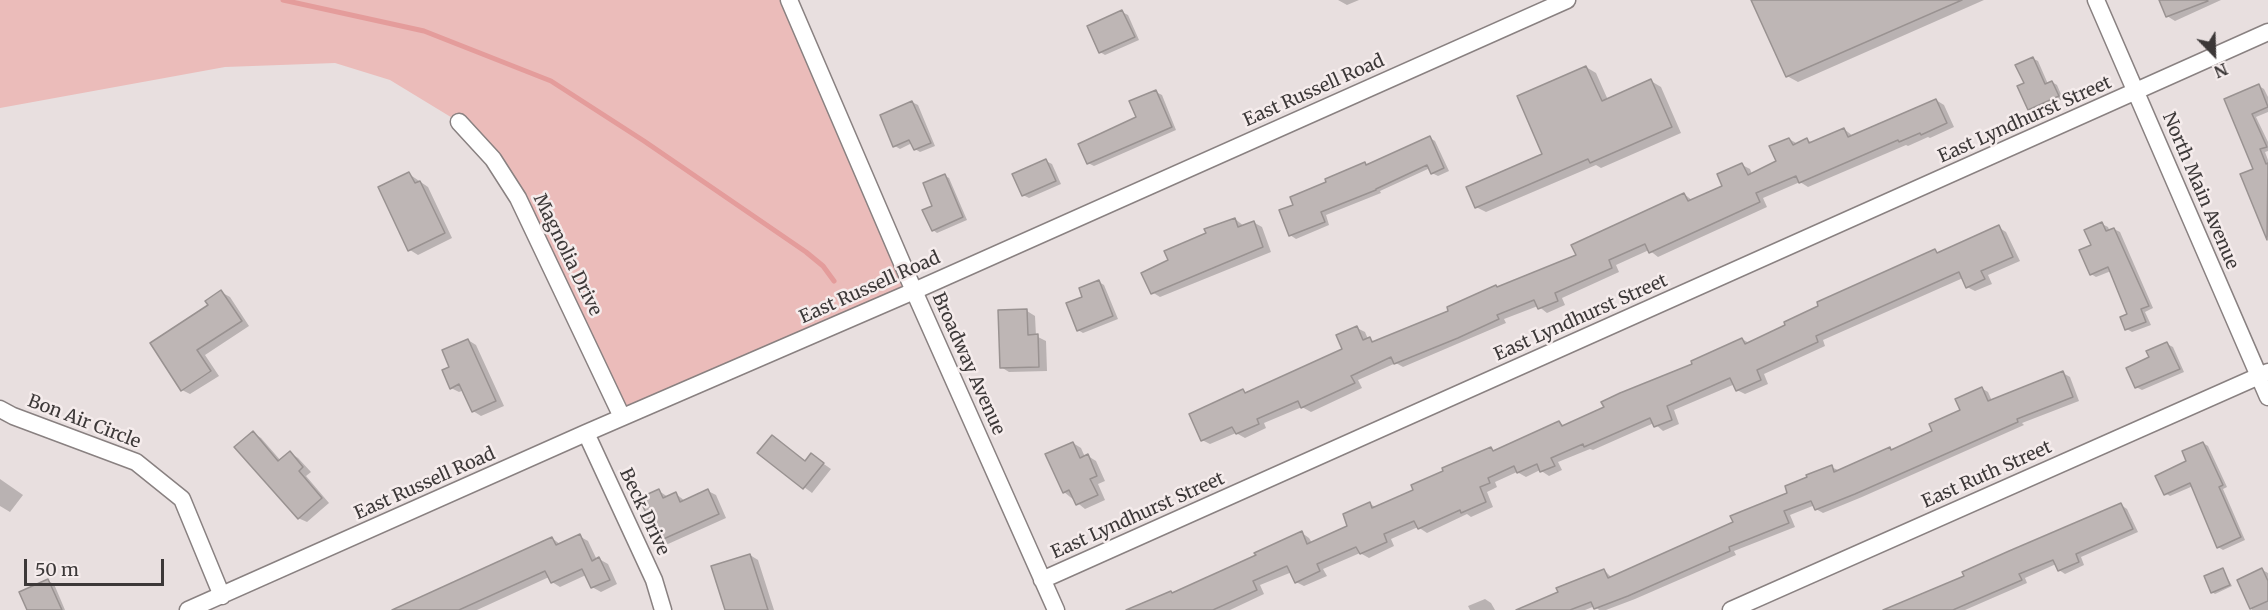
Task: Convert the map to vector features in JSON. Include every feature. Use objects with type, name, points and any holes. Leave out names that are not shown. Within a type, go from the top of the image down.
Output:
[{"type":"street","name":"Broadway Avenue","points":[[789,0],[914,291],[1056,610]]},
{"type":"street","name":"East Russell Road","points":[[188,610],[622,417],[914,291],[1567,0]]},
{"type":"street","name":"North Main Avenue","points":[[2096,0],[2264,374],[2268,397]]},
{"type":"street","name":"East Lyndhurst Street","points":[[1042,580],[2268,32]]},
{"type":"street","name":"Magnolia Drive","points":[[459,122],[493,159],[518,198],[622,417]]},
{"type":"street","name":"East Ruth Street","points":[[1731,610],[2264,374]]},
{"type":"street","name":"Bon Air Circle","points":[[0,409],[13,416],[136,462],[182,499],[222,596]]},
{"type":"street","name":"Beck Drive","points":[[586,433],[654,580],[663,610]]},
{"type":"shaded area","points":[[0,0],[789,0],[914,291],[622,417],[518,198],[459,122],[390,80],[335,63],[225,67],[0,108]]},
{"type":"building","points":[[1751,0],[1962,0],[1786,77]]},
{"type":"building","points":[[2159,0],[2207,0],[2208,1],[2166,17]]},
{"type":"building","points":[[1122,10],[1135,37],[1099,53],[1087,26]]},
{"type":"building","points":[[2033,57],[2045,84],[2052,81],[2059,96],[2028,110],[2017,86],[2024,83],[2015,65]]},
{"type":"building","points":[[1586,66],[1602,101],[1651,79],[1672,127],[1590,163],[1588,159],[1475,208],[1466,187],[1542,154],[1517,96]]},
{"type":"building","points":[[2259,84],[2268,107],[2252,114],[2267,147],[2260,149],[2266,164],[2268,163],[2267,240],[2240,174],[2253,169],[2224,99]]},
{"type":"building","points":[[1156,90],[1172,127],[1087,164],[1078,144],[1136,117],[1129,101]]},
{"type":"building","points":[[1936,99],[1947,123],[1921,135],[1920,133],[1899,142],[1898,140],[1799,183],[1796,176],[1756,193],[1760,202],[1649,253],[1645,244],[1609,260],[1612,268],[1555,293],[1558,301],[1538,309],[1534,300],[1497,315],[1499,319],[1458,338],[1394,364],[1391,357],[1351,376],[1355,383],[1301,408],[1298,401],[1257,419],[1259,424],[1236,434],[1232,427],[1201,441],[1189,414],[1243,389],[1245,393],[1342,349],[1336,335],[1357,326],[1363,340],[1370,337],[1372,342],[1448,311],[1447,307],[1496,285],[1497,287],[1576,255],[1571,245],[1684,193],[1688,201],[1722,186],[1717,174],[1742,163],[1748,175],[1776,161],[1769,146],[1789,138],[1793,145],[1807,138],[1809,143],[1844,128],[1848,137]]},
{"type":"building","points":[[912,101],[931,143],[914,150],[909,140],[893,147],[880,115]]},
{"type":"building","points":[[1430,136],[1444,168],[1431,174],[1427,165],[1376,190],[1321,212],[1325,222],[1289,236],[1279,210],[1293,205],[1290,197],[1326,182],[1325,179],[1365,162],[1366,165]]},
{"type":"building","points":[[1046,159],[1056,181],[1022,196],[1012,174]]},
{"type":"building","points":[[409,172],[415,183],[420,181],[445,233],[408,251],[378,187]]},
{"type":"building","points":[[945,174],[963,217],[932,231],[922,210],[932,206],[923,183]]},
{"type":"building","points":[[1235,218],[1238,227],[1254,221],[1263,247],[1151,294],[1141,273],[1168,260],[1164,251],[1206,233],[1204,229]]},
{"type":"building","points":[[2102,222],[2106,231],[2114,228],[2149,306],[2141,309],[2146,322],[2125,330],[2120,317],[2127,314],[2108,267],[2090,275],[2079,250],[2091,245],[2084,230]]},
{"type":"building","points":[[1999,225],[2013,257],[1981,271],[1985,279],[1966,288],[1959,272],[1816,336],[1818,342],[1757,370],[1761,380],[1736,391],[1730,378],[1667,406],[1672,420],[1654,427],[1650,418],[1584,447],[1583,444],[1551,458],[1555,466],[1540,472],[1537,464],[1517,473],[1514,466],[1488,478],[1490,483],[1480,487],[1486,502],[1461,513],[1460,510],[1418,529],[1414,521],[1384,534],[1387,542],[1360,554],[1356,547],[1317,564],[1320,571],[1295,583],[1287,566],[1253,581],[1257,590],[1213,610],[1126,610],[1171,591],[1172,593],[1256,555],[1254,553],[1302,531],[1307,544],[1347,526],[1343,514],[1370,502],[1372,508],[1413,490],[1411,485],[1443,471],[1442,468],[1491,447],[1493,451],[1559,421],[1562,426],[1604,407],[1601,402],[1620,393],[1692,364],[1691,361],[1742,338],[1745,344],[1785,325],[1784,322],[1818,306],[1817,302],[1935,249],[1937,253]]},
{"type":"building","points":[[1099,280],[1113,316],[1077,331],[1066,303],[1082,297],[1079,288]]},
{"type":"building","points":[[221,290],[242,321],[197,350],[211,371],[181,391],[150,343],[208,305],[205,301]]},
{"type":"building","points":[[1027,309],[1028,335],[1038,334],[1039,367],[1000,368],[998,310]]},
{"type":"building","points":[[468,339],[496,401],[472,412],[459,384],[450,389],[442,370],[449,367],[442,350]]},
{"type":"building","points":[[2167,342],[2180,369],[2135,388],[2126,368],[2149,357],[2146,351]]},
{"type":"building","points":[[2063,371],[2073,397],[2017,419],[2018,422],[1815,510],[1811,501],[1784,511],[1789,523],[1729,547],[1730,551],[1628,596],[1594,609],[1591,602],[1570,610],[1516,610],[1558,592],[1556,588],[1604,569],[1608,578],[1733,522],[1730,516],[1787,493],[1785,486],[1807,477],[1806,475],[1832,465],[1834,472],[1932,431],[1929,424],[1960,410],[1955,399],[1982,387],[1988,401]]},
{"type":"building","points":[[253,431],[278,461],[290,451],[303,467],[299,471],[322,498],[298,519],[234,447]]},
{"type":"building","points":[[772,435],[805,461],[811,453],[824,463],[803,489],[757,453]]},
{"type":"building","points":[[1073,442],[1080,458],[1088,454],[1097,476],[1090,479],[1098,495],[1076,505],[1069,490],[1063,493],[1045,454]]},
{"type":"building","points":[[2203,442],[2223,485],[2219,487],[2241,537],[2217,548],[2190,483],[2164,495],[2155,476],[2186,461],[2182,451]]},
{"type":"building","points":[[659,489],[663,498],[676,492],[680,502],[708,489],[719,514],[659,541],[639,498]]},
{"type":"building","points":[[2121,503],[2133,529],[2076,554],[2079,562],[2058,571],[2053,560],[2019,574],[2022,580],[1953,610],[1883,610],[1964,576],[1962,572]]},
{"type":"building","points":[[580,534],[592,561],[599,557],[610,580],[591,588],[582,569],[551,583],[545,571],[459,610],[392,610],[552,537],[556,545]]},
{"type":"building","points":[[750,554],[768,610],[725,610],[711,566]]},
{"type":"building","points":[[2223,568],[2230,585],[2211,593],[2204,576]]},
{"type":"building","points":[[2262,568],[2268,581],[2268,601],[2250,609],[2237,580]]},
{"type":"building","points":[[48,579],[62,610],[27,610],[19,592]]},
{"type":"waterway","points":[[283,0],[424,31],[551,81],[644,141],[806,252],[823,266],[834,281]]}]
